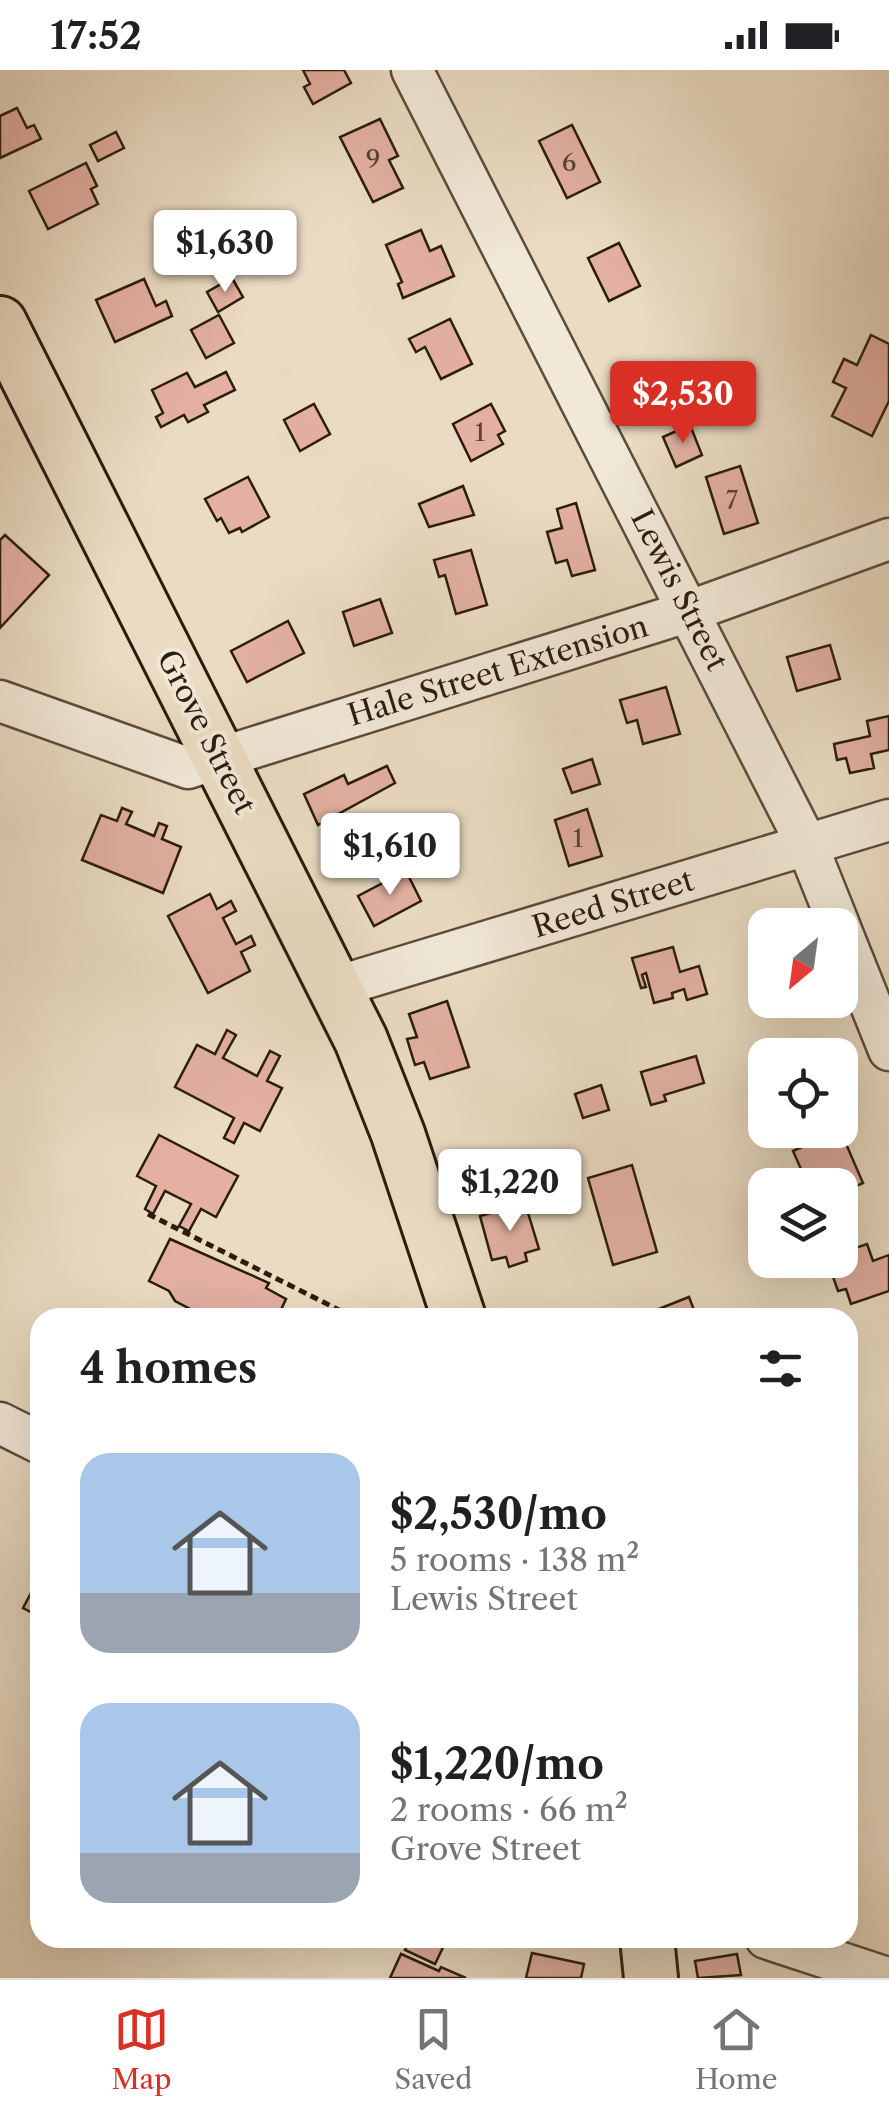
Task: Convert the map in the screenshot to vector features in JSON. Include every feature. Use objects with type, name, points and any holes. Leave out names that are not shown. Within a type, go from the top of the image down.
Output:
[{"type":"main road","name":"Grove Street","points":[[0,323],[336,987],[381,1086],[456,1308]]},
{"type":"main road","points":[[648,1948],[651,1978]]},
{"type":"street","name":"Lewis Street","points":[[412,70],[690,611],[807,845],[832,908]]},
{"type":"street","name":"Hale Street Extension","points":[[0,701],[188,768],[690,611],[889,539]]},
{"type":"street","name":"Reed Street","points":[[336,987],[889,820]]},
{"type":"street","name":"Lewis Street","points":[[858,973],[889,1050]]},
{"type":"street","points":[[0,1423],[30,1438]]},
{"type":"street","points":[[796,1948],[887,1978]]},
{"type":"path","points":[[148,1214],[335,1308]]},
{"type":"building","points":[[303,70],[344,70],[351,83],[313,104],[304,87],[310,84]]},
{"type":"building","points":[[17,108],[27,128],[34,125],[41,139],[0,158],[0,116]]},
{"type":"building","points":[[380,119],[398,156],[389,160],[403,188],[373,202],[340,137]]},
{"type":"building","points":[[572,125],[600,182],[567,198],[539,141]]},
{"type":"building","points":[[116,132],[124,148],[98,161],[90,145]]},
{"type":"building","points":[[86,163],[97,186],[91,189],[98,204],[48,229],[29,191]]},
{"type":"building","points":[[421,230],[430,251],[441,246],[454,276],[403,298],[398,284],[402,282],[386,245]]},
{"type":"building","points":[[619,243],[640,286],[609,301],[588,258]]},
{"type":"building","points":[[232,278],[243,297],[218,312],[207,292]]},
{"type":"building","points":[[144,279],[156,306],[166,301],[172,316],[115,342],[96,300]]},
{"type":"building","points":[[219,315],[234,343],[206,358],[191,330]]},
{"type":"building","points":[[450,319],[472,364],[441,379],[425,347],[416,352],[409,339]]},
{"type":"building","points":[[871,335],[889,344],[889,401],[872,436],[832,416],[846,388],[833,382],[844,359],[857,365]]},
{"type":"building","points":[[226,372],[235,390],[204,405],[208,412],[188,422],[184,415],[161,427],[156,417],[163,413],[152,390],[187,373],[195,387]]},
{"type":"building","points":[[314,404],[330,434],[300,451],[284,420]]},
{"type":"building","points":[[491,404],[505,431],[498,435],[503,444],[471,461],[453,424]]},
{"type":"building","points":[[690,425],[702,455],[676,467],[663,437]]},
{"type":"building","points":[[740,466],[758,523],[724,534],[706,477]]},
{"type":"building","points":[[248,477],[269,517],[242,532],[240,528],[229,533],[205,499]]},
{"type":"building","points":[[463,486],[474,515],[429,527],[419,504]]},
{"type":"building","points":[[576,503],[595,570],[572,576],[567,560],[556,563],[547,532],[562,528],[557,509]]},
{"type":"building","points":[[5,535],[49,575],[0,628],[0,540]]},
{"type":"building","points":[[471,550],[487,605],[456,614],[445,575],[439,577],[434,560]]},
{"type":"building","points":[[380,599],[392,633],[354,646],[343,612]]},
{"type":"building","points":[[288,621],[304,653],[247,682],[231,651]]},
{"type":"building","points":[[830,645],[840,679],[797,691],[787,657]]},
{"type":"building","points":[[666,687],[680,734],[643,744],[637,720],[627,723],[620,700]]},
{"type":"building","points":[[889,716],[889,750],[871,754],[874,768],[850,773],[846,758],[837,760],[834,744],[870,736],[867,721]]},
{"type":"building","points":[[592,759],[600,784],[572,793],[563,769]]},
{"type":"building","points":[[387,766],[395,783],[318,825],[304,794],[344,775],[348,784]]},
{"type":"building","points":[[122,808],[132,812],[126,824],[154,836],[159,823],[167,826],[162,839],[181,847],[163,893],[82,860],[101,815],[117,821]]},
{"type":"building","points":[[587,809],[602,856],[569,866],[555,820]]},
{"type":"building","points":[[406,871],[421,901],[374,926],[358,896]]},
{"type":"building","points":[[210,894],[217,909],[231,901],[236,911],[223,918],[236,944],[251,936],[255,945],[241,952],[250,971],[208,993],[168,916]]},
{"type":"building","points":[[673,947],[680,972],[699,966],[707,994],[687,1000],[684,989],[672,993],[673,998],[654,1003],[646,973],[642,975],[646,987],[641,988],[632,958]]},
{"type":"building","points":[[447,1001],[469,1067],[430,1079],[424,1062],[415,1065],[407,1039],[417,1037],[409,1014]]},
{"type":"building","points":[[227,1030],[236,1035],[223,1058],[257,1076],[270,1051],[280,1056],[267,1081],[282,1088],[260,1131],[244,1123],[234,1143],[224,1138],[234,1118],[175,1087],[197,1045],[215,1054]]},
{"type":"building","points":[[696,1056],[704,1083],[664,1095],[666,1101],[651,1105],[641,1072]]},
{"type":"building","points":[[601,1085],[609,1110],[583,1118],[575,1094]]},
{"type":"building","points":[[159,1135],[238,1176],[216,1217],[201,1209],[189,1231],[179,1226],[191,1204],[165,1191],[153,1214],[145,1209],[156,1186],[137,1176]]},
{"type":"building","points":[[848,1148],[856,1168],[800,1168],[793,1151]]},
{"type":"building","points":[[512,1153],[521,1189],[472,1200],[464,1165]]},
{"type":"building","points":[[632,1165],[657,1252],[613,1265],[588,1178]]},
{"type":"building","points":[[525,1203],[539,1249],[525,1253],[527,1261],[509,1267],[506,1257],[492,1260],[480,1216]]},
{"type":"building","points":[[170,1239],[269,1283],[266,1288],[286,1299],[282,1308],[189,1308],[175,1301],[169,1291],[149,1281]]},
{"type":"building","points":[[867,1244],[873,1261],[889,1255],[889,1291],[851,1304],[846,1289],[838,1291],[833,1278],[858,1278],[858,1247]]},
{"type":"building","points":[[689,1297],[693,1308],[661,1308]]},
{"type":"building","points":[[406,1948],[443,1948],[435,1964]]},
{"type":"building","points":[[532,1953],[584,1964],[581,1978],[526,1978]]},
{"type":"building","points":[[401,1954],[439,1971],[441,1967],[466,1978],[390,1978]]},
{"type":"building","points":[[737,1954],[741,1975],[698,1978],[695,1961]]}]
